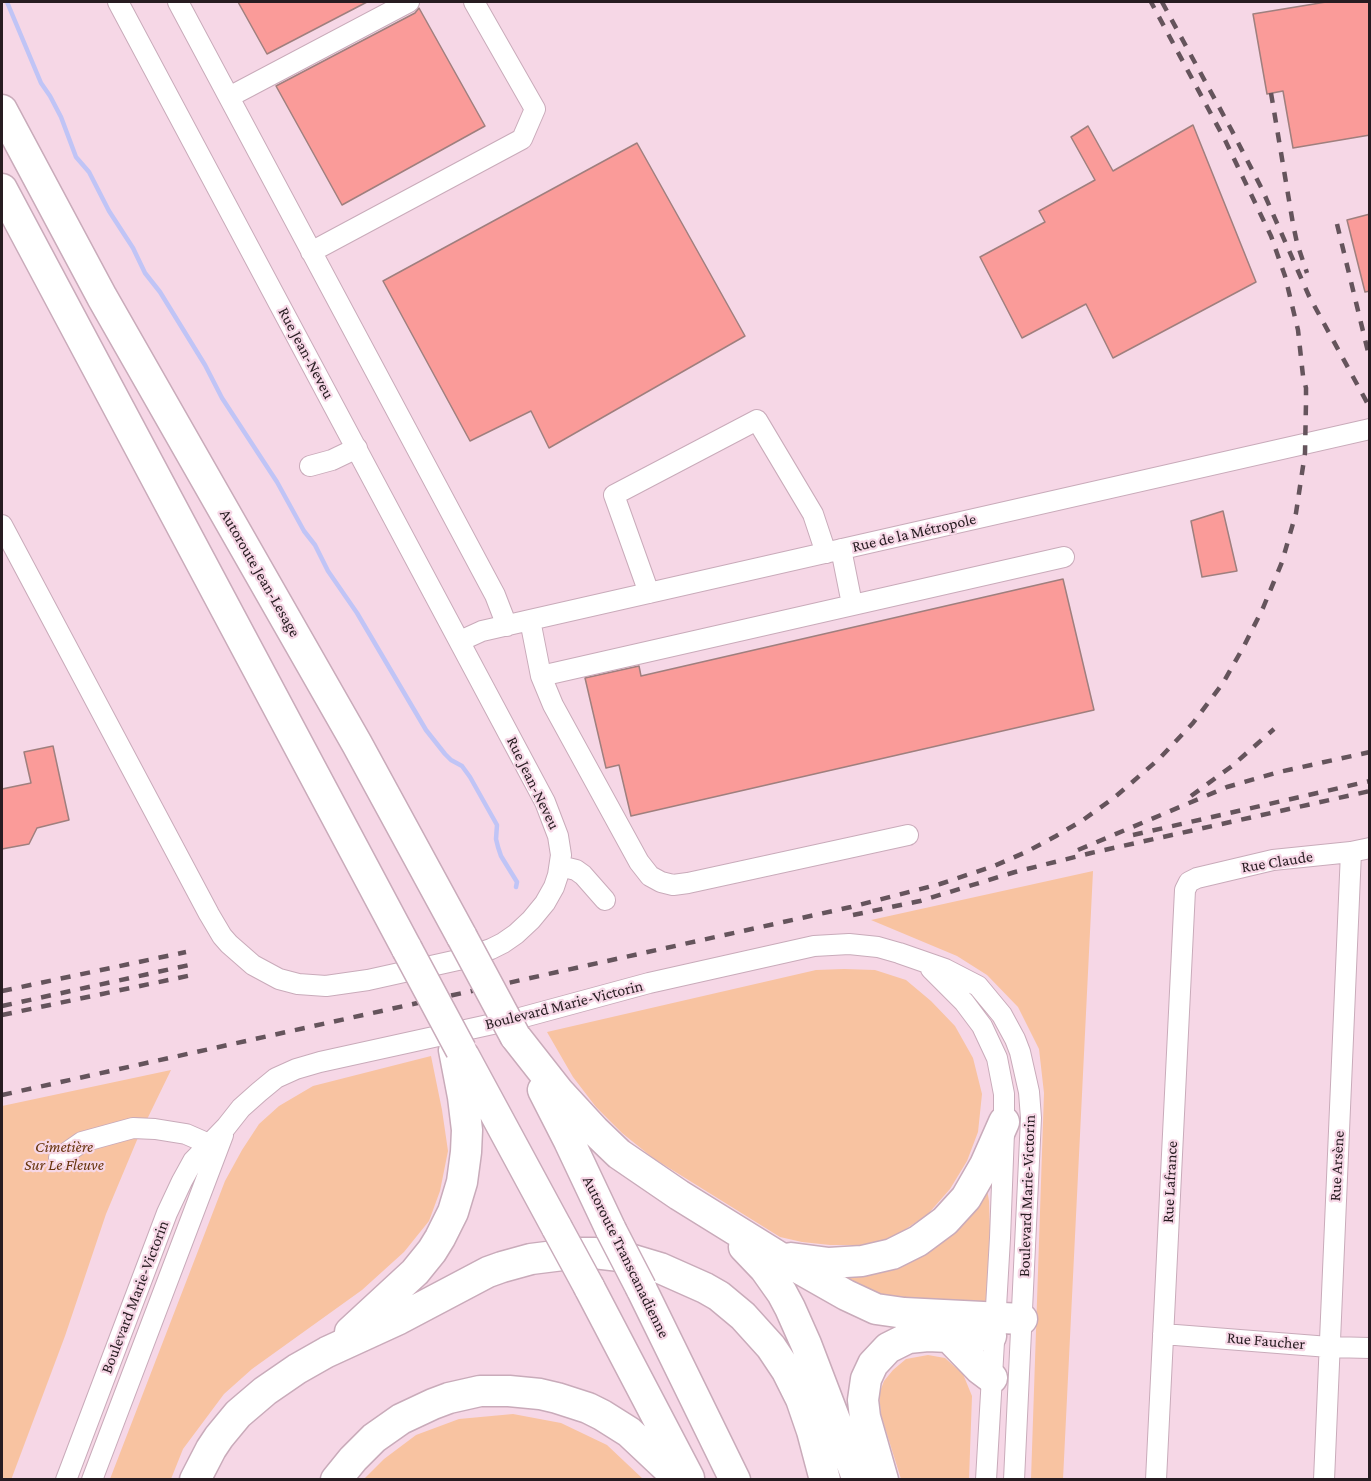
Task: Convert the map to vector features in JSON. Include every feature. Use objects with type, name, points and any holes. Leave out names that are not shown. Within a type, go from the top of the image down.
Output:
[{"type":"highway","name":"Autoroute Jean-Lesage","points":[[2,110],[102,297],[357,744],[515,1036]]},
{"type":"highway","points":[[2,189],[407,949],[454,1042],[589,1287],[690,1479]]},
{"type":"highway","points":[[515,1036],[559,1092],[607,1143],[630,1163],[779,1257],[846,1295],[876,1309],[1008,1328]]},
{"type":"highway","name":"Autoroute Transcanadienne","points":[[515,1036],[735,1479]]},
{"type":"highway","points":[[327,1352],[415,1272],[432,1251],[450,1218],[462,1182],[467,1136],[454,1042]]},
{"type":"highway","points":[[779,1257],[830,1263],[862,1261],[892,1254],[918,1241],[945,1221],[966,1198],[985,1165],[1004,1122]]},
{"type":"highway","points":[[696,1205],[736,1239],[765,1269],[782,1293],[806,1344],[858,1479]]},
{"type":"highway","points":[[195,1479],[219,1437],[250,1402],[282,1379],[327,1352],[502,1267],[540,1257],[579,1253],[606,1254],[633,1259],[660,1268],[705,1288],[738,1311],[779,1358],[801,1399],[825,1479]]},
{"type":"highway","points":[[883,1479],[863,1409],[864,1386],[869,1371],[881,1353],[902,1340],[915,1337],[949,1337],[1008,1328]]},
{"type":"highway","points":[[949,1337],[992,1378]]},
{"type":"highway","points":[[336,1479],[374,1438],[408,1415],[464,1394],[510,1391],[557,1398],[595,1412],[629,1432],[680,1479]]},
{"type":"street","name":"Rue Jean-Neveu","points":[[2,525],[216,926],[237,952],[261,971],[279,979],[317,986],[356,983],[452,962],[484,952],[509,939],[535,916],[552,892],[561,855],[558,836],[545,802],[118,2]]},
{"type":"street","points":[[178,2],[495,595],[507,626]]},
{"type":"street","points":[[229,97],[409,2]]},
{"type":"street","points":[[311,252],[522,139],[535,109],[474,2]]},
{"type":"street","points":[[649,593],[614,495],[757,420],[833,551],[852,604]]},
{"type":"street","name":"Rue de la Métropole","points":[[460,641],[482,632],[530,620],[1370,429]]},
{"type":"street","points":[[310,466],[332,460],[357,448]]},
{"type":"street","points":[[541,675],[1064,557]]},
{"type":"street","points":[[530,620],[541,675],[553,705],[639,862],[650,876],[673,885],[688,883],[909,835]]},
{"type":"street","name":"Rue Claude","points":[[1186,885],[1197,878],[1273,860],[1360,850]]},
{"type":"street","name":"Rue Arsène","points":[[1323,1479],[1360,850]]},
{"type":"street","points":[[560,866],[576,870],[605,900]]},
{"type":"street","name":"Rue Lafrance","points":[[1156,1479],[1186,885]]},
{"type":"street","name":"Boulevard Marie-Victorin","points":[[92,1479],[213,1147],[241,1108],[268,1084],[286,1073],[308,1065],[520,1018],[649,983],[799,949],[849,944],[899,952],[945,969],[978,986],[994,1003],[1010,1028],[1024,1065],[1029,1092],[1030,1118],[1008,1328],[992,1378],[986,1479]]},
{"type":"street","name":"Boulevard Marie-Victorin","points":[[923,962],[977,1017],[988,1035],[1001,1071],[1004,1094],[1008,1328],[1014,1479]]},
{"type":"street","points":[[59,1158],[82,1142],[133,1128],[180,1133],[213,1147]]},
{"type":"street","name":"Boulevard Marie-Victorin","points":[[66,1479],[174,1198],[193,1161],[213,1147]]},
{"type":"street","name":"Rue Faucher","points":[[1163,1334],[1370,1348]]},
{"type":"green space","points":[[1093,871],[1063,1479],[1031,1479],[1044,1093],[1039,1049],[1018,1007],[987,975],[957,956],[871,920]]},
{"type":"green space","points":[[816,970],[875,970],[906,980],[931,1001],[955,1026],[973,1058],[982,1094],[978,1132],[967,1161],[950,1189],[928,1214],[894,1237],[863,1245],[830,1245],[780,1237],[653,1158],[622,1133],[596,1107],[573,1077],[547,1032]]},
{"type":"green space","points":[[431,1056],[448,1151],[440,1191],[429,1221],[404,1252],[362,1290],[252,1369],[224,1394],[183,1449],[171,1479],[110,1479],[225,1181],[259,1124],[279,1106],[313,1086]]},
{"type":"green space","name":"Cimetière Sur Le Fleuve","points":[[171,1070],[137,1140],[106,1214],[65,1336],[11,1480],[2,1479],[2,1106]]},
{"type":"green space","points":[[987,1189],[990,1232],[984,1304],[895,1303],[836,1280]]},
{"type":"green space","points":[[928,1355],[945,1358],[963,1374],[972,1396],[969,1479],[901,1479],[881,1415],[879,1394],[884,1381],[906,1359]]},
{"type":"green space","points":[[513,1414],[561,1423],[607,1445],[643,1479],[364,1479],[384,1459],[416,1435],[459,1419]]},
{"type":"building","points":[[238,2],[367,2],[267,54]]},
{"type":"building","points":[[1326,2],[1370,2],[1370,135],[1293,148],[1283,91],[1267,94],[1253,14]]},
{"type":"building","points":[[419,8],[485,126],[342,205],[276,86],[415,13]]},
{"type":"building","points":[[1193,125],[1256,282],[1113,358],[1086,304],[1022,338],[980,257],[1045,222],[1039,211],[1095,180],[1071,137],[1088,126],[1113,171]]},
{"type":"building","points":[[637,143],[745,336],[549,448],[531,411],[470,441],[383,281]]},
{"type":"building","points":[[1370,214],[1370,291],[1365,292],[1347,220]]},
{"type":"building","points":[[1223,511],[1237,571],[1202,577],[1191,521]]},
{"type":"building","points":[[1063,579],[1094,710],[631,816],[619,765],[606,768],[585,678],[639,666],[641,676]]},
{"type":"building","points":[[53,746],[69,820],[37,828],[29,844],[2,849],[2,789],[31,783],[24,752]]},
{"type":"waterway","points":[[7,2],[41,83],[61,117],[76,157],[89,172],[145,273],[160,292],[205,365],[222,398],[277,482],[328,571],[357,613],[426,730],[445,754],[462,766],[470,777],[497,825],[498,847],[517,882],[516,887]]},
{"type":"railway","points":[[2,1095],[851,907],[940,884],[994,866],[1056,836],[1115,797],[1159,759],[1193,723],[1223,683],[1263,608],[1282,562],[1296,513],[1305,453],[1306,388],[1298,330],[1285,276],[1271,236],[1225,140],[1151,2]]},
{"type":"railway","points":[[1162,2],[1262,189],[1309,296],[1370,408]]},
{"type":"railway","points":[[1271,93],[1293,224],[1307,273]]},
{"type":"railway","points":[[1337,224],[1370,360]]},
{"type":"railway","points":[[1191,796],[1232,766],[1274,729]]},
{"type":"railway","points":[[1078,850],[1227,787],[1279,772],[1370,752]]},
{"type":"railway","points":[[1133,835],[1370,781]]},
{"type":"railway","points":[[853,915],[920,901],[1015,872],[1091,853],[1370,791]]},
{"type":"railway","points":[[2,991],[186,952]]},
{"type":"railway","points":[[2,1006],[194,964]]},
{"type":"railway","points":[[2,1015],[197,974]]}]
